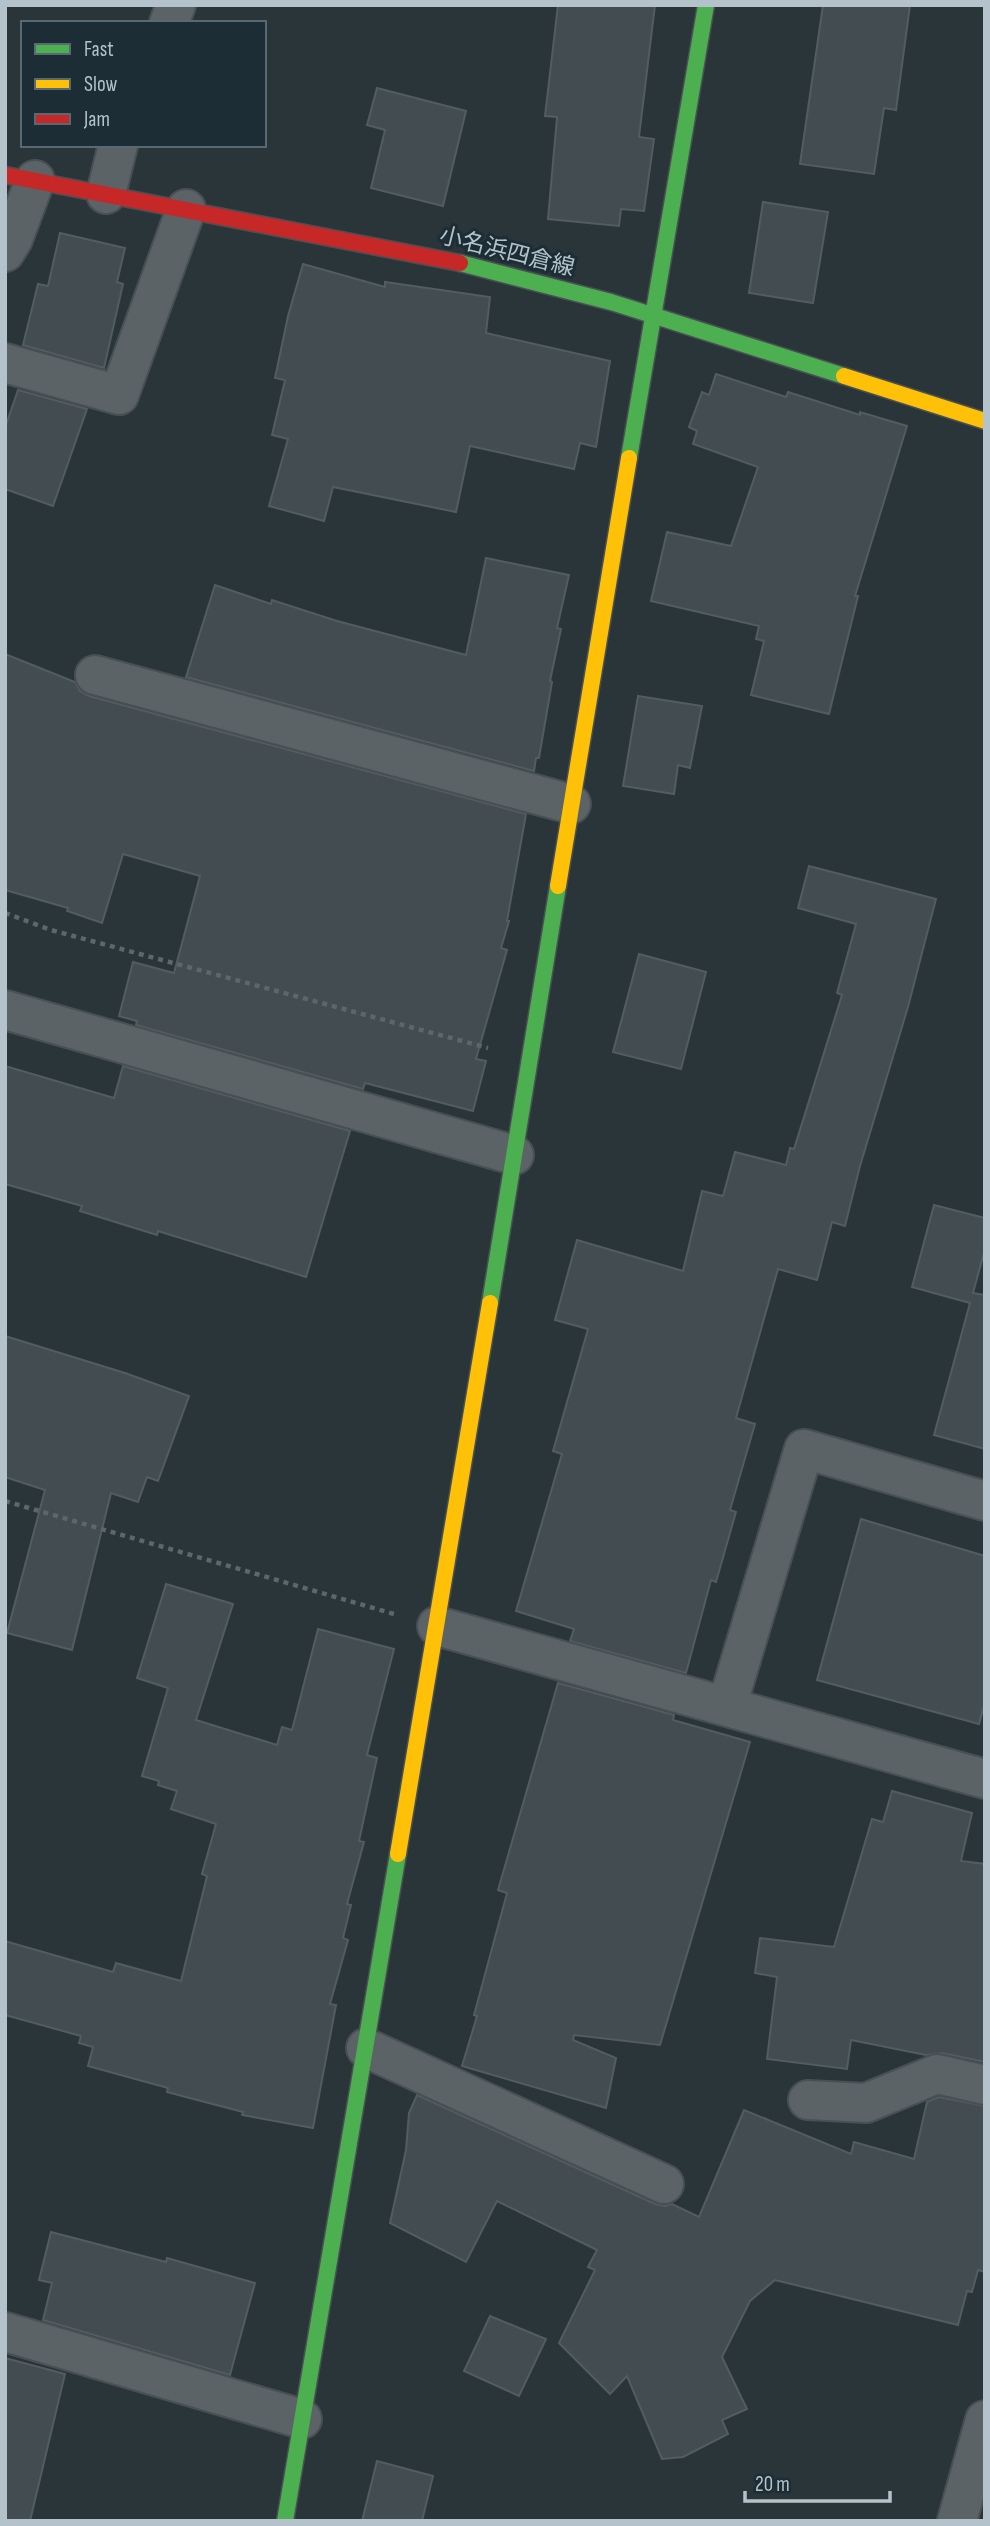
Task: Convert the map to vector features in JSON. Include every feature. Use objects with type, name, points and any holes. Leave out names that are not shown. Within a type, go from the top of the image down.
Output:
[{"type":"street","points":[[285,2521],[437,1626],[571,804],[706,5]]},
{"type":"street","points":[[106,194],[118,147]]},
{"type":"street","points":[[5,252],[13,239],[20,177]]},
{"type":"street","name":"小名浜四倉線","points":[[20,177],[433,256],[611,302],[985,421]]},
{"type":"street","points":[[5,363],[119,395],[186,209]]},
{"type":"street","points":[[95,675],[571,804]]},
{"type":"street","points":[[5,1010],[514,1155]]},
{"type":"street","points":[[727,1706],[804,1450],[985,1501]]},
{"type":"street","points":[[437,1626],[985,1779]]},
{"type":"street","points":[[366,2048],[664,2184]]},
{"type":"street","points":[[808,2100],[866,2103],[937,2074],[985,2085]]},
{"type":"street","points":[[5,2332],[302,2419]]},
{"type":"street","points":[[957,2521],[985,2420]]},
{"type":"path","points":[[5,913],[51,930],[530,1059]]},
{"type":"path","points":[[5,1501],[437,1626]]},
{"type":"building","points":[[558,5],[655,5],[639,137],[654,139],[644,211],[621,209],[619,226],[548,219],[557,117],[545,116]]},
{"type":"building","points":[[823,5],[910,5],[896,110],[884,108],[874,174],[800,164]]},
{"type":"building","points":[[377,88],[466,111],[443,206],[371,188],[385,130],[367,125]]},
{"type":"building","points":[[763,202],[828,212],[813,303],[749,293]]},
{"type":"building","points":[[60,233],[125,248],[117,282],[123,284],[104,368],[23,345],[38,284],[48,286]]},
{"type":"building","points":[[303,264],[385,287],[385,282],[490,297],[486,333],[610,361],[596,447],[580,443],[574,469],[470,446],[456,512],[333,487],[324,521],[269,506],[288,439],[272,435],[285,380],[275,378],[288,316]]},
{"type":"building","points":[[716,374],[786,397],[788,392],[860,415],[860,412],[907,426],[855,596],[858,596],[829,714],[751,695],[764,641],[756,639],[759,626],[651,601],[667,532],[731,546],[758,467],[693,444],[697,431],[689,427],[702,392],[709,395]]},
{"type":"building","points":[[18,390],[87,409],[53,506],[5,489],[5,428]]},
{"type":"building","points":[[486,558],[569,575],[557,628],[561,629],[550,681],[552,682],[539,758],[536,758],[534,771],[186,677],[215,585],[271,604],[272,600],[337,621],[466,655]]},
{"type":"building","points":[[5,654],[75,682],[80,691],[89,696],[526,814],[509,921],[501,948],[507,950],[476,1059],[486,1061],[473,1111],[365,1083],[363,1089],[136,1025],[137,1021],[119,1016],[133,962],[174,973],[200,876],[123,854],[102,923],[67,911],[68,908],[5,890]]},
{"type":"building","points":[[638,696],[702,706],[690,768],[678,765],[674,794],[623,786]]},
{"type":"building","points":[[809,866],[936,899],[845,1226],[832,1222],[817,1280],[778,1269],[736,1418],[755,1424],[730,1510],[736,1512],[716,1582],[711,1580],[686,1673],[570,1641],[574,1629],[516,1611],[562,1454],[553,1451],[588,1329],[555,1320],[577,1240],[683,1271],[702,1191],[723,1196],[735,1152],[786,1165],[790,1148],[794,1149],[842,995],[837,993],[856,924],[798,908]]},
{"type":"building","points":[[639,954],[706,972],[681,1069],[613,1052]]},
{"type":"building","points":[[5,1066],[114,1098],[123,1066],[350,1131],[306,1277],[158,1231],[157,1235],[80,1211],[82,1206],[5,1184]]},
{"type":"building","points":[[934,1205],[985,1218],[985,1249],[973,1293],[985,1295],[985,1449],[934,1435],[970,1303],[912,1287]]},
{"type":"building","points":[[5,1336],[189,1396],[158,1481],[147,1477],[138,1502],[111,1493],[72,1650],[7,1633],[45,1490],[5,1477]]},
{"type":"building","points":[[861,1519],[985,1556],[985,1702],[979,1724],[817,1680]]},
{"type":"building","points":[[166,1584],[233,1604],[196,1720],[277,1745],[282,1727],[292,1730],[318,1629],[394,1649],[367,1755],[377,1758],[359,1841],[364,1842],[347,1904],[351,1905],[343,1938],[348,1940],[330,2004],[336,2005],[313,2128],[242,2115],[243,2112],[167,2092],[168,2088],[88,2066],[93,2047],[79,2043],[81,2036],[5,2015],[5,1941],[113,1972],[116,1963],[181,1981],[207,1876],[202,1874],[216,1824],[171,1809],[177,1791],[158,1785],[159,1781],[142,1776],[168,1688],[137,1678]]},
{"type":"building","points":[[558,1683],[674,1715],[673,1720],[750,1742],[660,2045],[574,2035],[573,2040],[616,2058],[606,2108],[462,2066],[507,1893],[498,1890]]},
{"type":"building","points":[[892,1791],[972,1813],[961,1861],[985,1864],[985,2062],[942,2053],[926,2055],[851,2040],[847,2069],[767,2059],[777,1977],[755,1973],[760,1938],[834,1947],[872,1819],[883,1822]]},
{"type":"building","points":[[417,2095],[655,2204],[672,2204],[699,2217],[744,2110],[851,2154],[854,2142],[914,2159],[927,2102],[939,2097],[985,2106],[985,2272],[978,2270],[972,2292],[967,2291],[958,2325],[775,2280],[750,2301],[722,2357],[747,2409],[722,2420],[728,2434],[683,2457],[662,2459],[627,2376],[610,2394],[559,2343],[595,2270],[588,2267],[597,2250],[497,2201],[466,2262],[390,2223],[406,2150],[409,2113]]},
{"type":"building","points":[[51,2232],[166,2262],[167,2258],[255,2283],[230,2375],[43,2320],[52,2283],[39,2280]]},
{"type":"building","points":[[490,2316],[546,2339],[519,2396],[464,2371]]},
{"type":"building","points":[[5,2358],[65,2374],[30,2521],[5,2521]]},
{"type":"building","points":[[377,2461],[433,2476],[422,2521],[362,2521]]},
{"type":"traffic: fast","points":[[629,458],[706,5]]},
{"type":"traffic: fast","points":[[460,263],[611,302],[844,376]]},
{"type":"traffic: fast","points":[[490,1303],[558,886]]},
{"type":"traffic: fast","points":[[285,2521],[398,1854]]},
{"type":"traffic: slow","points":[[844,376],[985,421]]},
{"type":"traffic: slow","points":[[558,886],[629,458]]},
{"type":"traffic: slow","points":[[398,1854],[490,1303]]},
{"type":"traffic: jam","points":[[5,175],[460,263]]}]
